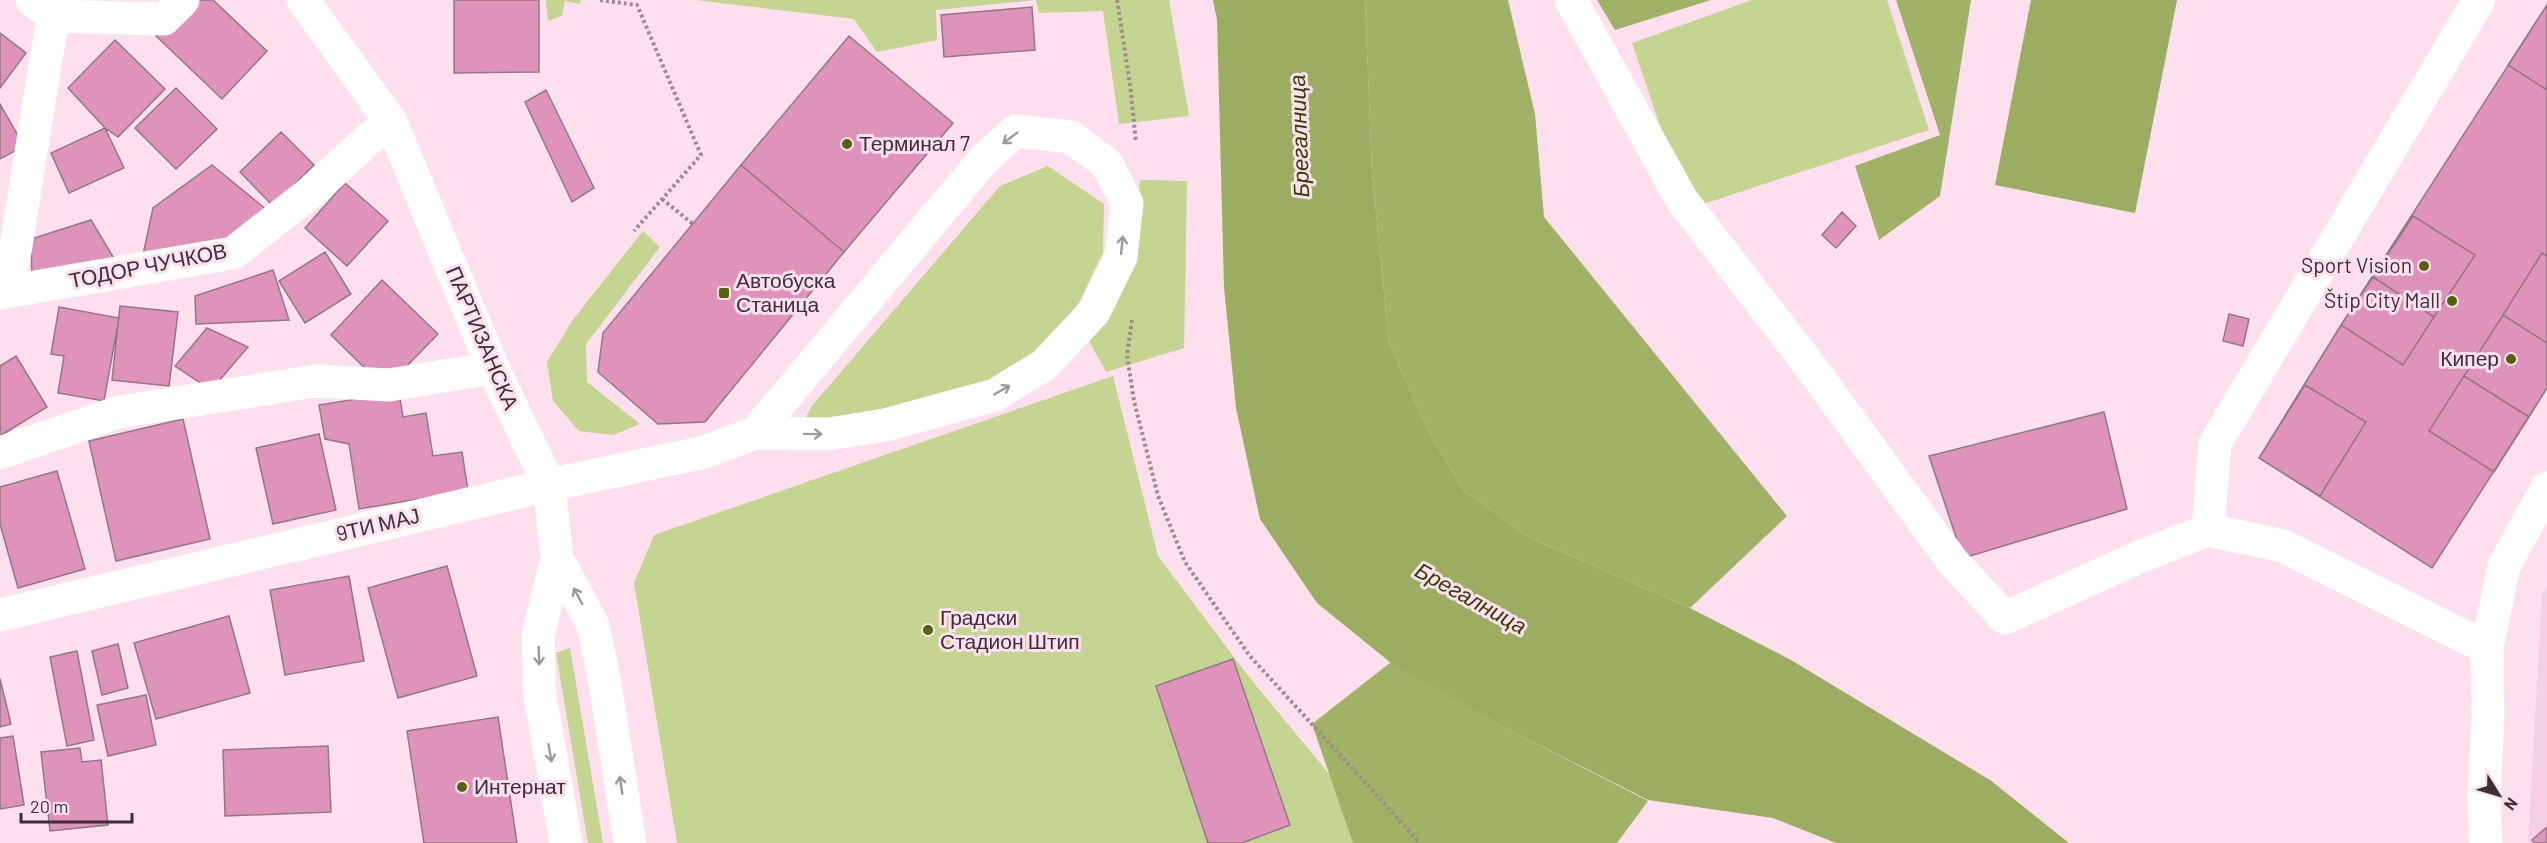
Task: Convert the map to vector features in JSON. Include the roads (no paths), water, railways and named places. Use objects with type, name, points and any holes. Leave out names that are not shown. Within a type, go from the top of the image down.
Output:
[{"type":"street","points":[[42,8],[164,19],[183,0]]},
{"type":"street","name":"ПАРТИЗАНСКА","points":[[303,0],[391,122],[493,368],[549,485],[557,558],[538,636],[540,696],[566,843]]},
{"type":"street","points":[[1571,0],[1682,200],[1813,370],[1953,562],[2005,618],[2208,530],[2283,546],[2487,648]]},
{"type":"street","points":[[2208,530],[2215,444],[2479,0]]},
{"type":"street","name":"ТОДОР ЧУЧКОВ","points":[[42,8],[2,292],[233,253],[311,192],[372,136],[391,122]]},
{"type":"street","points":[[1016,131],[1071,137],[1107,164],[1127,203],[1121,257],[1094,312],[1044,365],[995,395],[885,425],[829,434],[755,433],[985,158],[1016,131]]},
{"type":"street","points":[[0,453],[119,412],[315,381],[389,385],[493,368]]},
{"type":"street","name":"9ТИ МАЈ","points":[[0,615],[549,485],[705,452],[755,433]]},
{"type":"street","points":[[2486,843],[2487,648],[2504,566],[2547,488]]},
{"type":"street","name":"ПАРТИЗАНСКА","points":[[557,558],[593,625],[605,683],[630,843]]},
{"type":"water","name":"Брегалница","points":[[1213,0],[1365,0],[1372,172],[1389,343],[1428,431],[1464,491],[1530,538],[1690,608],[1791,660],[1990,780],[2069,843],[1836,843],[1773,818],[1648,800],[1504,727],[1391,663],[1317,603],[1260,519],[1236,408],[1224,287],[1217,20]]},
{"type":"water","points":[[2031,0],[2177,0],[2135,213],[1995,185]]},
{"type":"place","name":"Терминал 7","points":[[847,144]]},
{"type":"place","name":"Sport Vision","points":[[2424,266]]},
{"type":"place","name":"Автобуска Станица","points":[[724,293]]},
{"type":"place","name":"Štip City Mall","points":[[2452,301]]},
{"type":"place","name":"Кипер","points":[[2511,359]]},
{"type":"place","name":"Градски Стадион Штип","points":[[928,630]]},
{"type":"place","name":"Интернат","points":[[462,787]]}]
